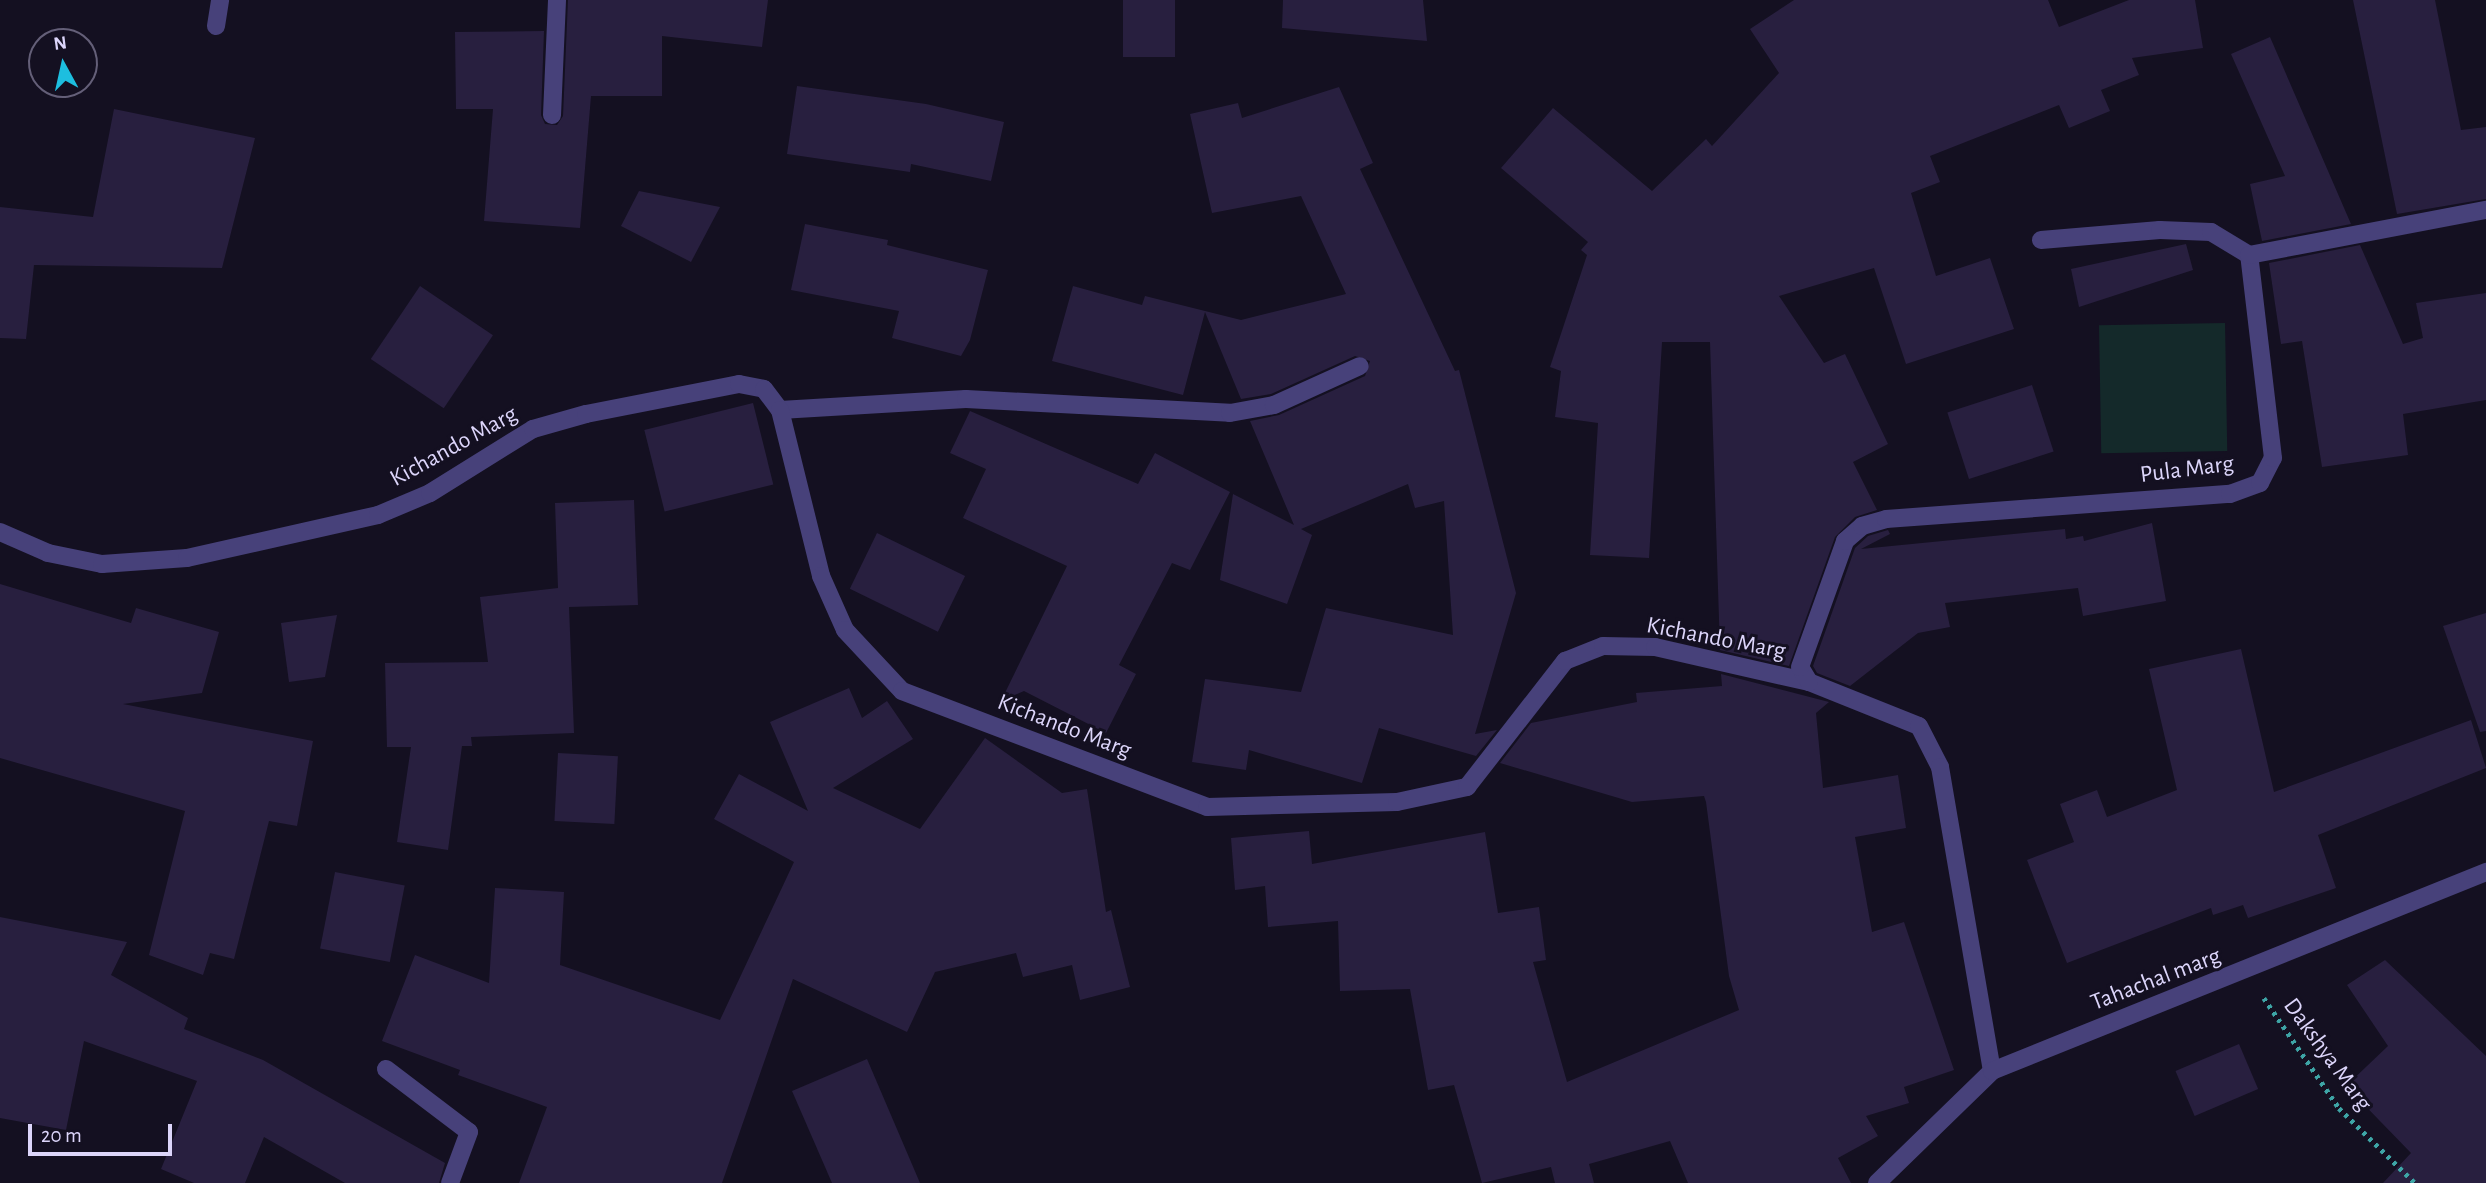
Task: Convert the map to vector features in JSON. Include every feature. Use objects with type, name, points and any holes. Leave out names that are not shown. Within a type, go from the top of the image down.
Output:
[{"type":"street","points":[[216,26],[220,0]]},
{"type":"street","points":[[552,115],[557,0]]},
{"type":"street","points":[[2041,240],[2160,230],[2211,232],[2249,255],[2486,210]]},
{"type":"street","name":"Pula Marg","points":[[1809,682],[1800,667],[1845,541],[1862,526],[1886,519],[2230,494],[2260,484],[2273,458],[2249,255]]},
{"type":"street","points":[[780,410],[966,399],[1230,413],[1274,405],[1360,366]]},
{"type":"street","name":"Kichando Marg","points":[[0,532],[48,553],[102,564],[187,558],[378,515],[430,493],[533,429],[586,414],[739,384],[764,389],[780,410],[821,576],[845,630],[902,691],[1207,807],[1397,802],[1467,788],[1564,661],[1602,646],[1656,647],[1809,682],[1919,726],[1940,767],[1992,1071]]},
{"type":"street","name":"Tahachal marg","points":[[1877,1183],[1992,1071],[2246,972],[2486,872]]},
{"type":"street","points":[[386,1069],[469,1132],[450,1183]]},
{"type":"path","name":"Dakshya Marg","points":[[2246,972],[2339,1108],[2415,1183]]},
{"type":"green space","points":[[2225,323],[2227,451],[2101,453],[2099,325]]},
{"type":"building","points":[[568,0],[768,0],[762,47],[662,36],[662,96],[591,96],[580,228],[484,221],[493,109],[456,109],[455,32],[544,31],[541,115],[545,124],[557,125],[563,116]]},
{"type":"building","points":[[1123,0],[1175,0],[1175,57],[1123,57]]},
{"type":"building","points":[[1283,0],[1423,0],[1427,41],[1282,28]]},
{"type":"building","points":[[1794,0],[2048,0],[2059,27],[2129,0],[2195,0],[2203,48],[2132,58],[2139,75],[2101,90],[2110,111],[2069,128],[2059,105],[1930,156],[1940,182],[1911,193],[1936,276],[1990,258],[2014,329],[1906,364],[1874,268],[1779,296],[1824,363],[1845,354],[1888,444],[1853,462],[1877,510],[1855,517],[1835,537],[1789,666],[1720,650],[1710,342],[1662,342],[1649,558],[1590,555],[1598,423],[1555,417],[1561,371],[1550,367],[1587,255],[1581,250],[1588,242],[1501,168],[1553,108],[1652,191],[1706,139],[1712,146],[1779,73],[1750,29]]},
{"type":"building","points":[[2353,0],[2435,0],[2461,130],[2486,127],[2486,199],[2397,214]]},
{"type":"building","points":[[2270,37],[2351,224],[2262,241],[2250,184],[2285,176],[2231,54]]},
{"type":"building","points":[[797,86],[926,104],[1004,122],[991,181],[911,164],[910,172],[787,154]]},
{"type":"building","points":[[1339,87],[1373,163],[1360,169],[1455,371],[1459,370],[1516,593],[1475,734],[1497,730],[1476,756],[1379,728],[1362,783],[1249,750],[1246,770],[1192,762],[1205,679],[1301,692],[1326,608],[1453,635],[1444,501],[1415,508],[1408,484],[1301,529],[1312,535],[1287,604],[1220,580],[1233,494],[1294,525],[1250,421],[1279,415],[1365,376],[1370,361],[1355,356],[1271,394],[1241,399],[1205,312],[1183,395],[1052,361],[1073,286],[1142,305],[1145,296],[1241,320],[1346,294],[1301,196],[1212,213],[1190,114],[1238,103],[1242,118]]},
{"type":"building","points":[[114,109],[255,138],[222,268],[34,265],[26,339],[0,338],[0,207],[93,217]]},
{"type":"building","points":[[639,191],[720,207],[691,262],[621,226]]},
{"type":"building","points":[[805,224],[888,240],[887,245],[988,270],[970,340],[961,356],[892,338],[899,311],[791,290]]},
{"type":"building","points":[[2186,244],[2193,270],[2079,307],[2071,269]]},
{"type":"building","points":[[2360,245],[2403,344],[2423,338],[2416,303],[2486,293],[2486,400],[2403,414],[2408,455],[2322,467],[2302,341],[2281,344],[2269,263]]},
{"type":"building","points":[[420,286],[493,335],[444,408],[371,359]]},
{"type":"building","points":[[2032,385],[2054,452],[1969,479],[1947,413]]},
{"type":"building","points":[[753,403],[773,485],[665,512],[644,430]]},
{"type":"building","points":[[970,411],[1138,484],[1155,453],[1230,492],[1190,570],[1172,563],[1119,665],[1136,674],[1106,733],[1024,691],[1001,701],[1067,566],[963,518],[986,469],[950,453]]},
{"type":"building","points":[[634,500],[638,605],[569,607],[574,733],[471,737],[472,746],[462,746],[448,850],[397,842],[411,747],[387,747],[385,663],[488,662],[480,597],[558,588],[555,503]]},
{"type":"building","points":[[2152,523],[2166,601],[2083,616],[2078,588],[1945,603],[1950,627],[1918,633],[1850,686],[1817,673],[1813,666],[1855,548],[1868,536],[1888,530],[1890,534],[1861,549],[2065,529],[2066,539],[2083,536],[2084,541]]},
{"type":"building","points":[[877,533],[965,576],[938,632],[850,589]]},
{"type":"building","points":[[0,584],[131,623],[136,608],[219,632],[202,693],[123,704],[313,741],[297,826],[269,821],[234,959],[210,953],[203,975],[149,955],[185,811],[0,758]]},
{"type":"building","points":[[2486,613],[2486,731],[2480,732],[2443,626]]},
{"type":"building","points":[[337,615],[325,677],[289,682],[281,623]]},
{"type":"building","points":[[2241,649],[2274,792],[2471,720],[2486,768],[2318,835],[2336,888],[2248,918],[2243,905],[2213,915],[2211,908],[2067,963],[2027,860],[2074,842],[2060,804],[2097,790],[2107,817],[2177,790],[2149,669]]},
{"type":"building","points":[[1721,674],[1829,702],[1816,713],[1823,788],[1898,775],[1906,828],[1855,837],[1872,932],[1904,922],[1954,1070],[1904,1087],[1909,1103],[1866,1116],[1878,1136],[1838,1158],[1851,1183],[1688,1183],[1670,1141],[1589,1164],[1594,1183],[1555,1183],[1551,1167],[1482,1183],[1454,1085],[1428,1090],[1410,989],[1340,991],[1338,921],[1268,927],[1265,886],[1235,890],[1231,838],[1309,831],[1312,864],[1485,832],[1498,913],[1539,907],[1546,960],[1533,962],[1567,1082],[1739,1010],[1729,976],[1706,802],[1704,796],[1632,802],[1500,763],[1531,723],[1637,702],[1636,693],[1722,686]]},
{"type":"building","points":[[849,688],[862,718],[887,701],[913,739],[833,788],[920,829],[985,738],[1062,793],[1087,789],[1106,912],[1111,910],[1130,987],[1080,1000],[1072,965],[1023,977],[1016,953],[935,972],[907,1032],[793,979],[722,1183],[519,1183],[547,1107],[458,1075],[460,1070],[382,1041],[415,955],[489,983],[495,888],[564,892],[560,965],[720,1020],[794,862],[714,819],[739,774],[808,811],[770,722]]},
{"type":"building","points":[[558,753],[618,756],[614,824],[554,821]]},
{"type":"building","points":[[335,872],[405,886],[390,962],[320,949]]},
{"type":"building","points":[[0,917],[127,942],[111,975],[188,1018],[184,1029],[263,1060],[445,1163],[439,1183],[345,1183],[264,1137],[245,1183],[194,1183],[161,1169],[197,1081],[84,1041],[66,1130],[0,1118]]},
{"type":"building","points":[[2385,960],[2486,1056],[2486,1183],[2383,1183],[2411,1153],[2346,1086],[2388,1046],[2347,985]]},
{"type":"building","points":[[2239,1044],[2258,1089],[2195,1116],[2175,1071]]},
{"type":"building","points":[[867,1059],[920,1183],[832,1183],[792,1091]]}]
